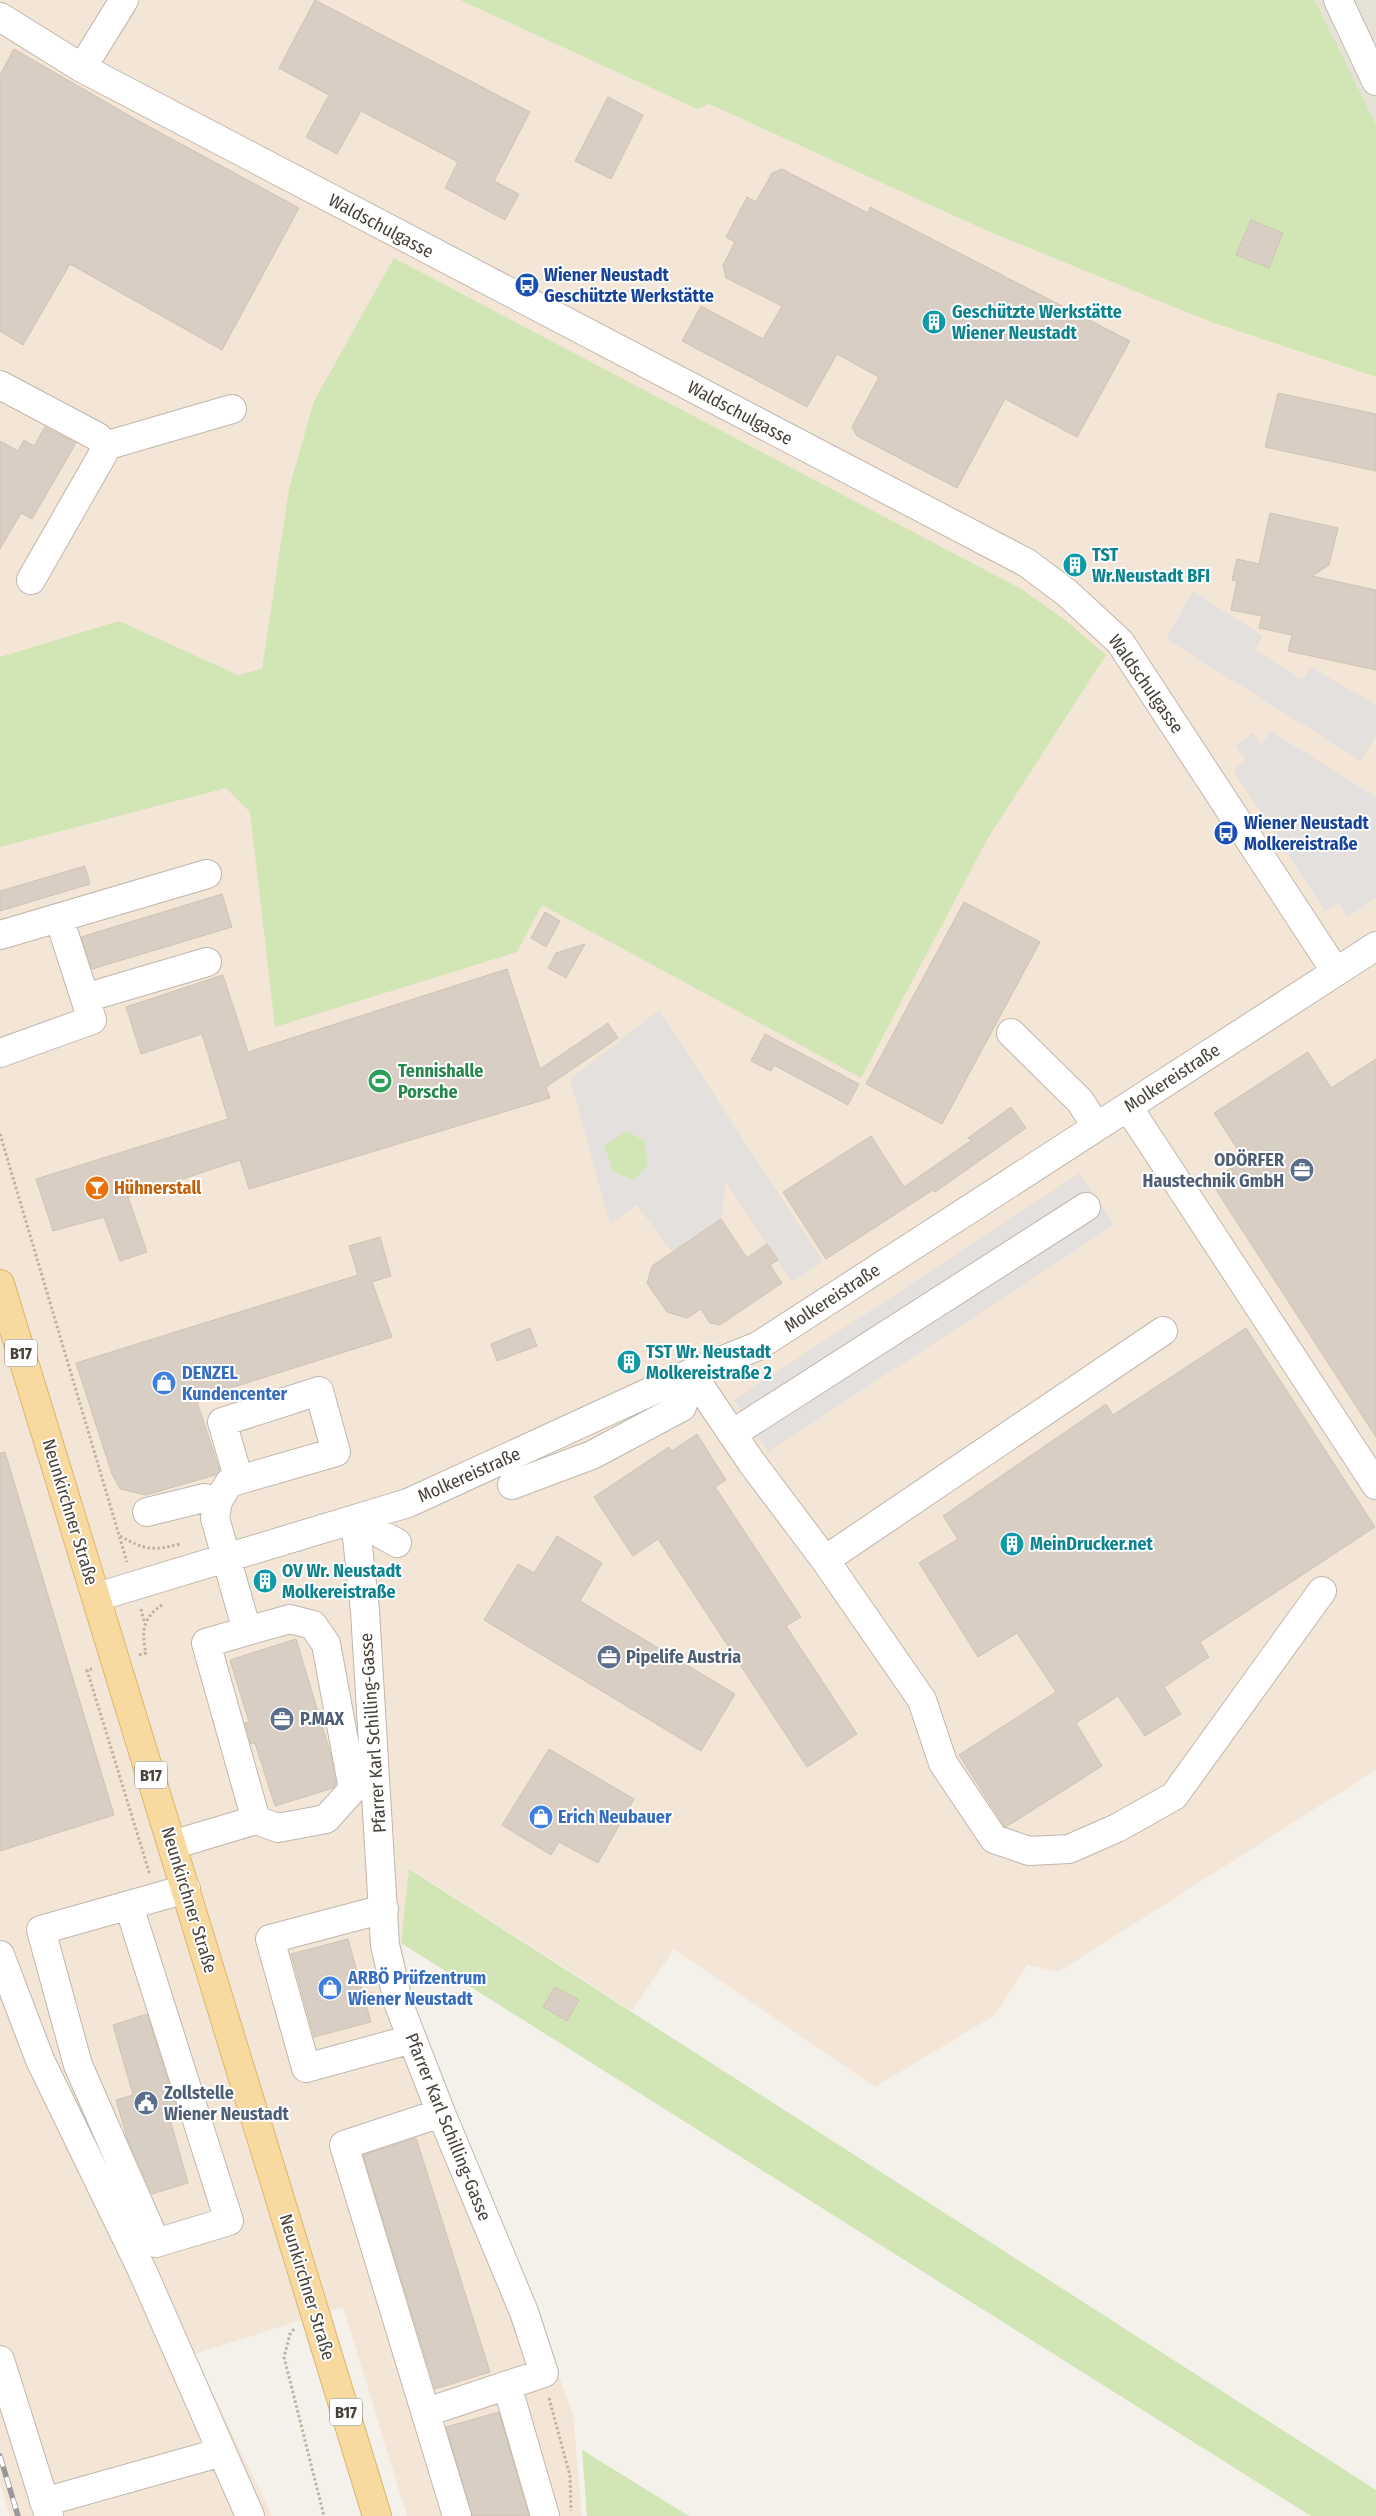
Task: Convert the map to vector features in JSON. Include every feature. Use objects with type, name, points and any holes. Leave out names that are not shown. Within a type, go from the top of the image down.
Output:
[{"type":"main road","name":"Neunkirchner Straße","points":[[0,1284],[377,2516]]},
{"type":"street","points":[[82,68],[124,0]]},
{"type":"street","points":[[1338,0],[1376,81]]},
{"type":"street","name":"Waldschulgasse","points":[[0,17],[82,68],[1027,563],[1067,593],[1120,642],[1336,972]]},
{"type":"street","points":[[0,385],[98,437],[105,446]]},
{"type":"street","points":[[105,446],[232,409]]},
{"type":"street","points":[[32,580],[103,454],[105,446]]},
{"type":"street","points":[[0,935],[207,874]]},
{"type":"street","points":[[0,1053],[92,1020],[59,918]]},
{"type":"street","name":"Molkereistraße","points":[[96,1597],[222,1546],[355,1519],[408,1503],[691,1373],[758,1346],[1376,946]]},
{"type":"street","points":[[85,998],[207,962]]},
{"type":"street","points":[[1011,1033],[1080,1101],[1096,1126]]},
{"type":"street","points":[[1128,1107],[1376,1485]]},
{"type":"street","points":[[732,1434],[1086,1207]]},
{"type":"street","points":[[825,1560],[1163,1330]]},
{"type":"street","points":[[691,1373],[732,1434],[825,1560],[922,1700],[943,1762],[994,1839],[1029,1851],[1068,1848],[1117,1828],[1174,1796],[1322,1591]]},
{"type":"street","points":[[482,1469],[516,1493],[682,1407],[691,1373]]},
{"type":"street","points":[[240,1480],[229,1483],[218,1501],[215,1518],[247,1631]]},
{"type":"street","points":[[147,1512],[204,1498],[218,1501]]},
{"type":"street","points":[[355,1519],[397,1543]]},
{"type":"street","name":"Pfarrer Karl Schilling-Gasse","points":[[355,1519],[365,1611],[385,1945],[399,2005],[441,2113],[524,2312],[544,2373]]},
{"type":"street","points":[[172,1845],[256,1820],[278,1828],[326,1819],[353,1789],[326,1644],[312,1626],[290,1619],[206,1643],[256,1820]]},
{"type":"street","points":[[129,1906],[229,2221],[156,2243],[78,2065],[41,1930],[186,1889]]},
{"type":"street","points":[[384,1909],[270,1938],[306,2068],[412,2039]]},
{"type":"street","points":[[0,1956],[40,2060],[142,2270],[250,2516]]},
{"type":"street","points":[[441,2113],[344,2145],[427,2412],[457,2516]]},
{"type":"street","points":[[0,2360],[46,2509],[222,2452]]},
{"type":"street","points":[[427,2412],[544,2373]]},
{"type":"street","points":[[507,2385],[545,2516]]},
{"type":"path","points":[[0,1134],[120,1536],[146,1549],[222,1546]]},
{"type":"path","points":[[146,1652],[142,1635],[144,1621],[163,1604]]},
{"type":"path","points":[[87,1670],[157,1898]]},
{"type":"path","points":[[314,2308],[290,2334],[284,2357],[324,2516]]},
{"type":"path","points":[[544,2373],[570,2476],[571,2516]]},
{"type":"shaded area","points":[[0,0],[460,0],[697,109],[709,104],[992,233],[1211,322],[1376,377],[1376,1770],[1058,1972],[1027,1965],[995,2015],[875,2087],[674,1949],[632,2011],[410,1869],[401,1943],[423,2035],[535,2312],[573,2414],[582,2516],[407,2516],[343,2307],[194,2354],[272,2516],[10,2516],[0,2483]]},
{"type":"shaded area","points":[[1315,0],[1376,0],[1376,125],[1362,100]]},
{"type":"shaded area","points":[[1193,591],[1263,636],[1255,650],[1302,680],[1311,667],[1376,705],[1376,736],[1361,761],[1166,639]]},
{"type":"shaded area","points":[[1271,731],[1376,797],[1376,898],[1347,917],[1339,903],[1325,911],[1233,770],[1246,760],[1235,746],[1252,733],[1261,744]]},
{"type":"shaded area","points":[[659,1010],[823,1262],[792,1282],[726,1182],[721,1219],[672,1252],[637,1205],[610,1224],[570,1079]],"holes":[[[626,1131],[645,1141],[648,1166],[633,1180],[613,1172],[604,1146]]]},
{"type":"shaded area","points":[[1080,1173],[1114,1225],[768,1452],[734,1400]]},
{"type":"green space","points":[[460,0],[1315,0],[1376,125],[1376,377],[1211,322],[992,233],[709,104],[697,109]]},
{"type":"green space","points":[[394,258],[1023,590],[1065,620],[1106,655],[988,838],[861,1078],[542,905],[517,952],[275,1027],[250,812],[226,788],[0,847],[0,657],[119,621],[238,675],[262,669],[289,489],[314,401]]},
{"type":"green space","points":[[626,1131],[645,1141],[648,1166],[633,1180],[613,1172],[604,1146]]},
{"type":"green space","points":[[409,1869],[1376,2490],[1376,2516],[1311,2516],[401,1943]]},
{"type":"green space","points":[[582,2450],[689,2516],[587,2516]]},
{"type":"building","points":[[315,0],[530,112],[494,181],[519,194],[505,220],[445,188],[458,162],[361,111],[337,154],[306,137],[329,95],[279,68]]},
{"type":"building","points":[[14,49],[137,120],[299,208],[222,350],[70,264],[23,345],[0,331],[0,75]]},
{"type":"building","points":[[608,97],[643,115],[611,179],[575,161]]},
{"type":"building","name":"Geschützte Werkstätte Wiener Neustadt","points":[[782,169],[868,213],[870,207],[1130,341],[1077,437],[1005,399],[957,488],[857,436],[852,427],[879,377],[837,354],[807,407],[682,341],[701,306],[763,339],[782,306],[726,278],[723,265],[735,242],[726,237],[747,197],[756,202],[772,173]]},
{"type":"building","points":[[1251,220],[1283,233],[1269,268],[1236,255]]},
{"type":"building","points":[[1278,393],[1376,414],[1376,471],[1265,447]]},
{"type":"building","points":[[45,427],[76,443],[32,519],[21,513],[0,549],[0,441],[18,451],[24,440],[34,446]]},
{"type":"building","points":[[1270,513],[1338,528],[1329,565],[1312,576],[1376,590],[1376,670],[1288,651],[1292,635],[1259,628],[1262,616],[1231,610],[1237,581],[1232,580],[1237,559],[1259,564]]},
{"type":"building","name":"TST Wr.Neustadt BFI","points":[[1070,553],[1087,560],[1080,577],[1063,570]]},
{"type":"building","points":[[85,866],[90,884],[0,911],[0,891]]},
{"type":"building","points":[[222,894],[232,927],[92,969],[81,937]]},
{"type":"building","points":[[964,902],[1040,942],[942,1124],[866,1084]]},
{"type":"building","points":[[545,912],[560,921],[546,947],[531,938]]},
{"type":"building","points":[[585,944],[566,978],[548,968],[556,953]]},
{"type":"building","name":"Tennishalle Porsche","points":[[507,969],[540,1069],[608,1023],[618,1038],[546,1087],[550,1098],[249,1189],[240,1160],[128,1197],[147,1252],[120,1261],[104,1217],[53,1231],[36,1179],[228,1119],[202,1034],[141,1054],[126,1007],[223,975],[248,1052]]},
{"type":"building","points":[[765,1034],[859,1084],[848,1105],[774,1065],[771,1071],[751,1061]]},
{"type":"building","name":"ODÖRFER Haustechnik GmbH","points":[[1308,1052],[1331,1088],[1376,1059],[1376,1437],[1211,1182],[1244,1159],[1214,1113]]},
{"type":"building","points":[[1011,1107],[1026,1128],[935,1192],[933,1190],[826,1259],[783,1192],[871,1136],[904,1187],[972,1140],[968,1138]]},
{"type":"building","points":[[721,1219],[747,1258],[767,1244],[778,1260],[770,1265],[782,1283],[720,1325],[710,1323],[701,1309],[687,1318],[667,1312],[647,1283],[652,1266]]},
{"type":"building","name":"DENZEL Kundencenter","points":[[380,1237],[391,1276],[372,1282],[392,1337],[196,1399],[220,1471],[215,1475],[146,1495],[120,1489],[112,1474],[76,1363],[358,1275],[349,1246]]},
{"type":"building","points":[[530,1328],[537,1346],[497,1361],[491,1344]]},
{"type":"building","points":[[1246,1328],[1375,1527],[1200,1642],[1209,1657],[1164,1687],[1181,1714],[1145,1736],[1118,1696],[1076,1723],[1102,1766],[1006,1827],[959,1755],[1056,1692],[1017,1633],[978,1657],[919,1563],[958,1539],[943,1516],[1106,1404],[1113,1415]]},
{"type":"building","points":[[697,1434],[726,1480],[715,1487],[801,1617],[786,1626],[857,1734],[807,1767],[658,1539],[633,1556],[594,1497],[669,1447],[672,1451]]},
{"type":"building","points":[[5,1452],[114,1815],[0,1851],[0,1453]]},
{"type":"building","name":"Pipelife Austria","points":[[557,1536],[602,1563],[580,1601],[735,1694],[701,1751],[484,1620],[518,1564],[534,1573]]},
{"type":"building","name":"P.MAX","points":[[296,1639],[331,1755],[336,1784],[333,1788],[275,1806],[255,1743],[251,1744],[245,1723],[249,1722],[230,1660]]},
{"type":"building","points":[[549,1749],[634,1799],[598,1863],[559,1842],[551,1855],[502,1825]]},
{"type":"building","name":"ARBÖ Prüfzentrum Wiener Neustadt","points":[[348,1939],[371,2022],[314,2037],[291,1954]]},
{"type":"building","points":[[555,1987],[579,2000],[567,2021],[543,2007]]},
{"type":"building","name":"Zollstelle Wiener Neustadt","points":[[147,2014],[176,2106],[167,2109],[188,2183],[152,2194],[128,2141],[116,2100],[133,2095],[113,2025]]},
{"type":"building","points":[[416,2138],[490,2372],[435,2389],[363,2155]]},
{"type":"building","points":[[499,2412],[529,2516],[472,2516],[446,2427]]},
{"type":"railway","points":[[0,2456],[18,2516]]},
{"type":"place","name":"Wiener Neustadt Geschützte Werkstätte","points":[[527,285]]},
{"type":"place","name":"Geschützte Werkstätte Wiener Neustadt","points":[[934,322]]},
{"type":"place","name":"TST Wr.Neustadt BFI","points":[[1075,565]]},
{"type":"place","name":"Wiener Neustadt Molkereistraße","points":[[1226,833]]},
{"type":"place","name":"Tennishalle Porsche","points":[[380,1081]]},
{"type":"place","name":"ODÖRFER Haustechnik GmbH","points":[[1302,1170]]},
{"type":"place","name":"Hühnerstall","points":[[97,1188]]},
{"type":"place","name":"TST Wr. Neustadt Molkereistraße 2","points":[[629,1362]]},
{"type":"place","name":"DENZEL Kundencenter","points":[[164,1383]]},
{"type":"place","name":"MeinDrucker.net","points":[[1012,1544]]},
{"type":"place","name":"OV Wr. Neustadt Molkereistraße","points":[[265,1581]]},
{"type":"place","name":"Pipelife Austria","points":[[609,1657]]},
{"type":"place","name":"P.MAX","points":[[282,1719]]},
{"type":"place","name":"Erich Neubauer","points":[[541,1817]]},
{"type":"place","name":"ARBÖ Prüfzentrum Wiener Neustadt","points":[[330,1988]]},
{"type":"place","name":"Zollstelle Wiener Neustadt","points":[[146,2103]]}]
